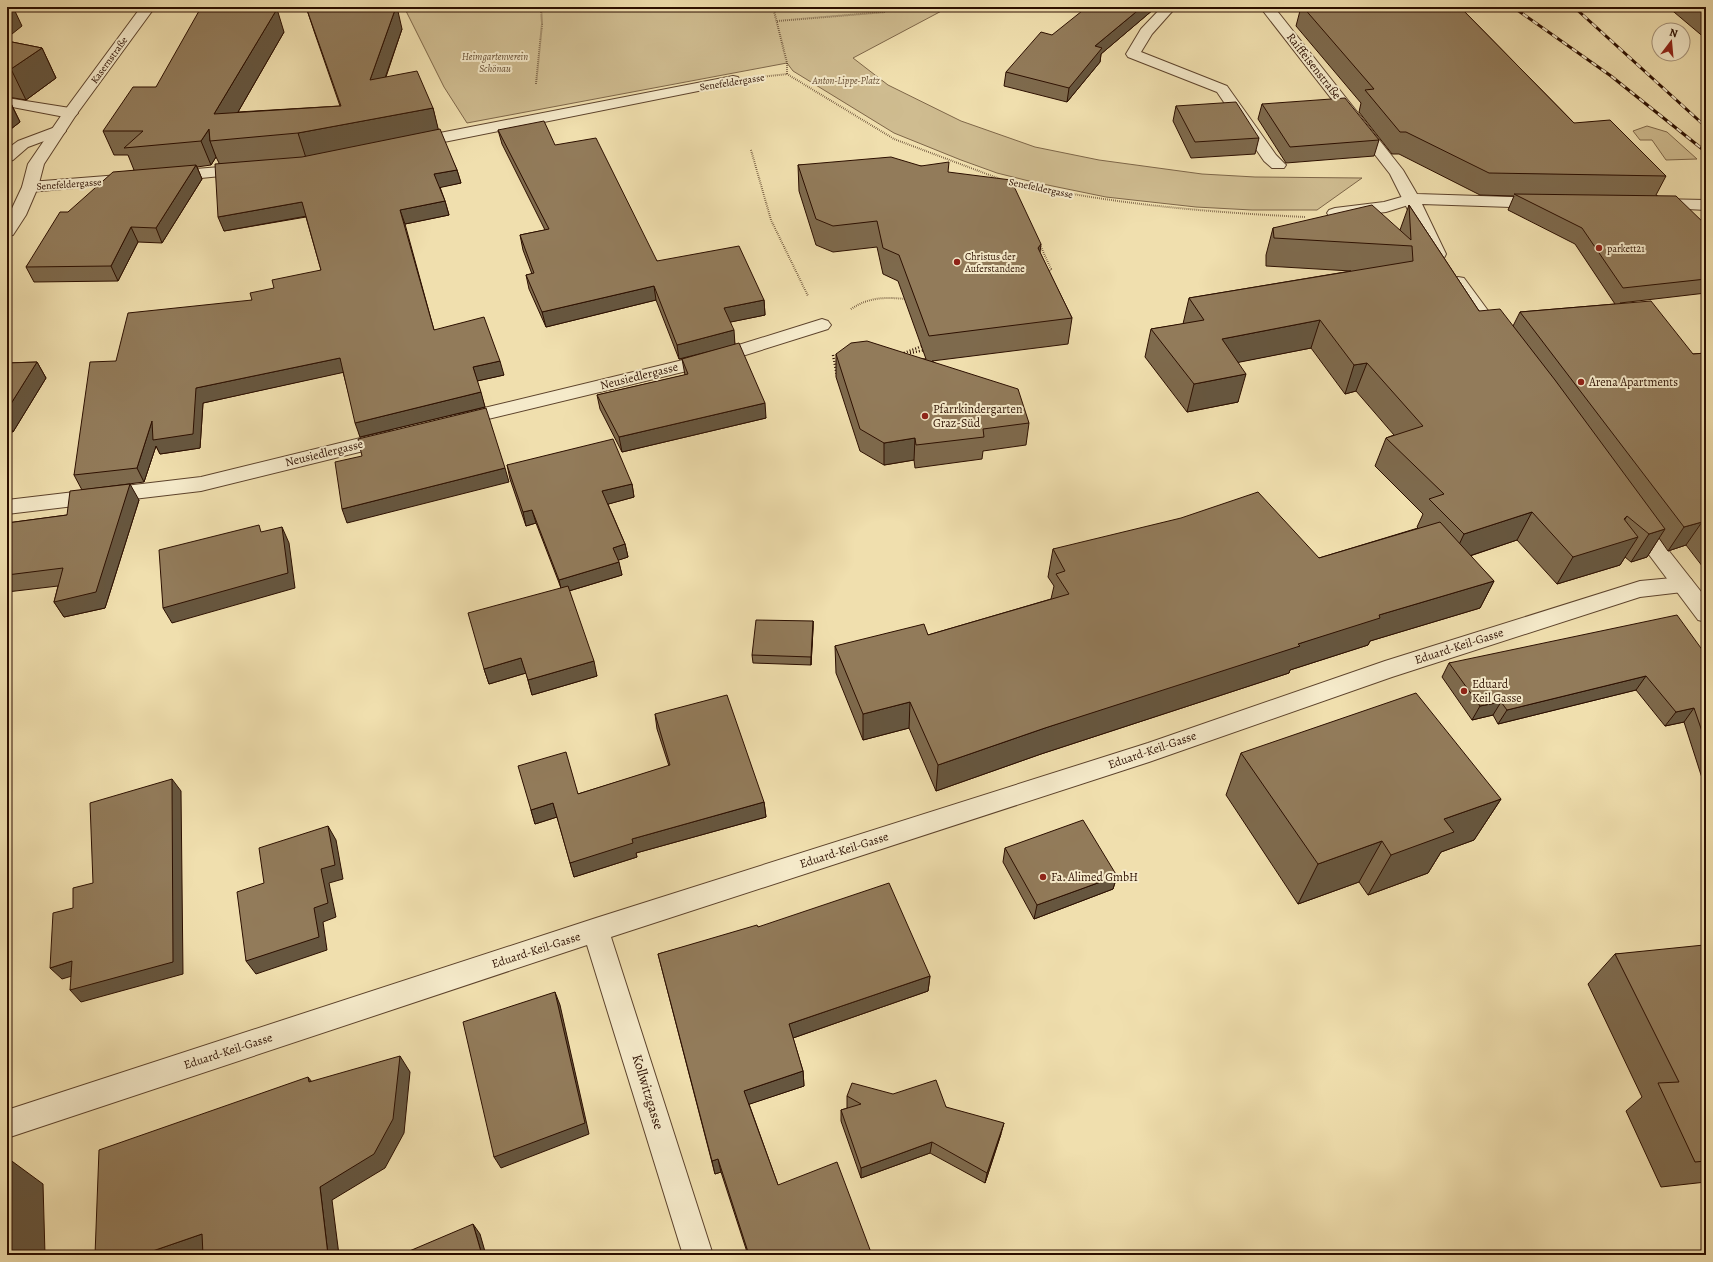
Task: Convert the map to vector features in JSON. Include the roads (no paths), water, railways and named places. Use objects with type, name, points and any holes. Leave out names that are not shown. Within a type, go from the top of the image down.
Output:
[{"type":"street","name":"Kasernstraße","points":[[7,231],[18,215],[30,187],[36,164],[70,113],[148,7]]},
{"type":"street","points":[[1169,7],[1146,32],[1133,54],[1222,89],[1270,158],[1278,165]]},
{"type":"street","name":"Raiffeisenstraße","points":[[1267,7],[1397,172],[1412,199],[1427,234],[1443,263],[1506,346]]},
{"type":"street","name":"Senefeldergasse","points":[[399,146],[733,80]]},
{"type":"street","points":[[7,102],[70,113]]},
{"type":"street","points":[[7,157],[23,144],[58,131]]},
{"type":"street","name":"Senefeldergasse","points":[[30,187],[260,168]]},
{"type":"street","points":[[1335,213],[1386,207],[1412,199],[1553,203]]},
{"type":"street","points":[[1638,204],[1706,205]]},
{"type":"street","name":"Neusiedlergasse","points":[[441,425],[720,356],[822,325]]},
{"type":"street","name":"Neusiedlergasse","points":[[7,507],[201,484],[410,432]]},
{"type":"street","points":[[1626,510],[1706,614]]},
{"type":"street","name":"Eduard-Keil-Gasse","points":[[7,1124],[596,930],[1142,754],[1385,670],[1640,589],[1683,585]]},
{"type":"street","name":"Kollwitzgasse","points":[[596,930],[698,1255]]},
{"type":"railway","points":[[1513,7],[1611,76],[1706,152]]},
{"type":"railway","points":[[1574,7],[1706,127]]},
{"type":"place","name":"parkett21","points":[[1599,248]]},
{"type":"place","name":"Christus der Auferstandene","points":[[957,262]]},
{"type":"place","name":"Arena Apartments","points":[[1581,382]]},
{"type":"place","name":"Pfarrkindergarten Graz-Süd","points":[[925,416]]},
{"type":"place","name":"Eduard Keil Gasse","points":[[1464,691]]},
{"type":"place","name":"Fa. Alimed GmbH","points":[[1043,877]]},
{"type":"park label","name":"Heimgartenverein Schönau","points":[[495,62]]},
{"type":"park label","name":"Anton-Lippe-Platz","points":[[846,80]]}]
